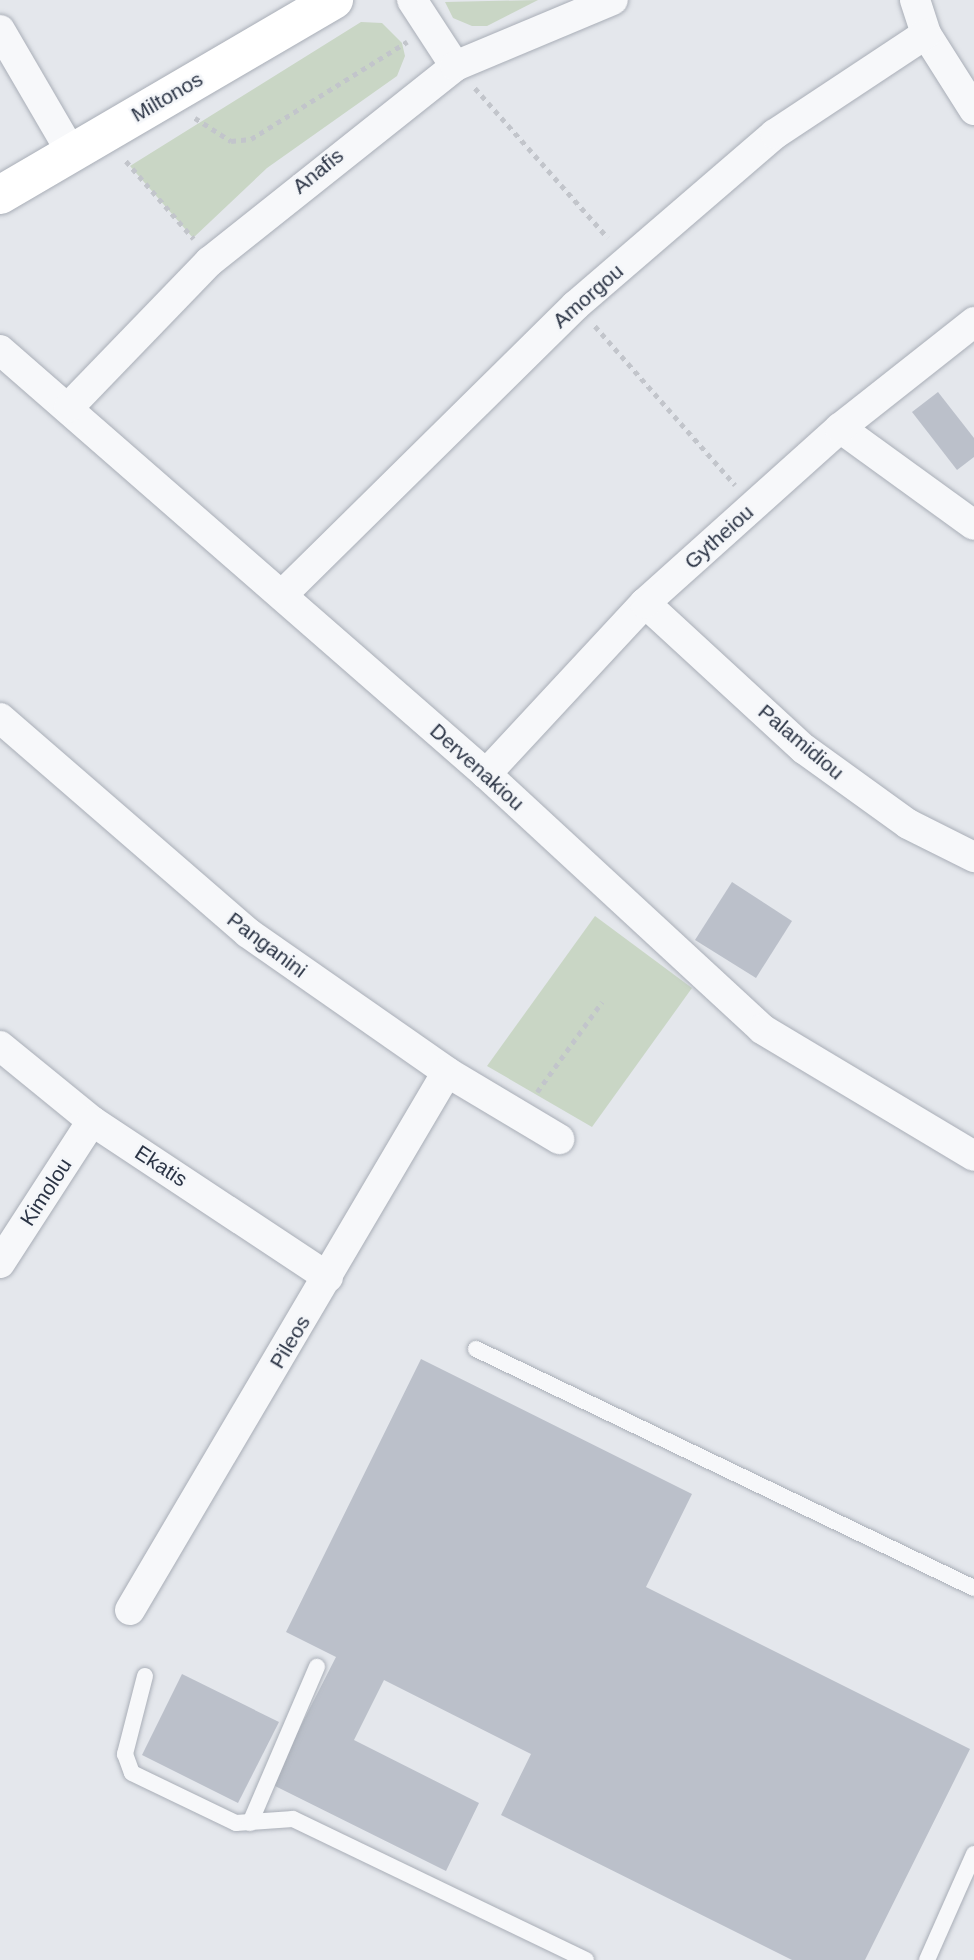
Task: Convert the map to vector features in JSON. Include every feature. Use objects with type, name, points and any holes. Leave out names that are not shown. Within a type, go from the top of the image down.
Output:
[{"type":"street","name":"Miltonos","points":[[0,195],[334,0]]},
{"type":"street","points":[[412,0],[455,66]]},
{"type":"street","name":"Anafis","points":[[69,407],[209,262],[455,66],[613,0]]},
{"type":"street","points":[[915,0],[926,34],[974,110]]},
{"type":"street","points":[[0,30],[71,152]]},
{"type":"street","name":"Amorgou","points":[[282,595],[576,304],[775,134],[926,34]]},
{"type":"street","name":"Gytheiou","points":[[486,774],[645,603],[840,429],[974,322]]},
{"type":"street","name":"Dervenakiou","points":[[0,350],[69,407],[486,774],[762,1029],[974,1156]]},
{"type":"street","points":[[840,429],[974,525]]},
{"type":"street","name":"Palamidiou","points":[[645,603],[804,749],[908,824],[974,857]]},
{"type":"street","name":"Panganini","points":[[0,718],[247,933],[446,1072],[559,1139]]},
{"type":"street","name":"Ekatis","points":[[0,1046],[92,1121],[328,1277]]},
{"type":"street","name":"Pileos","points":[[130,1610],[446,1072]]},
{"type":"street","name":"Kimolou","points":[[0,1263],[92,1121]]},
{"type":"lane","points":[[476,1349],[974,1588]]},
{"type":"lane","points":[[250,1823],[317,1667]]},
{"type":"lane","points":[[145,1676],[126,1765],[236,1823],[293,1819],[586,1960]]},
{"type":"lane","points":[[927,1960],[974,1854]]},
{"type":"path","points":[[192,115],[231,141],[251,139],[407,42]]},
{"type":"path","points":[[455,66],[628,261]]},
{"type":"path","points":[[122,157],[197,242]]},
{"type":"path","points":[[576,304],[753,506]]},
{"type":"path","points":[[520,1116],[601,1002]]},
{"type":"green space","points":[[538,0],[487,26],[472,26],[453,18],[445,2]]},
{"type":"green space","points":[[361,22],[382,23],[402,43],[405,56],[397,76],[267,168],[193,238],[130,166]]},
{"type":"green space","points":[[595,916],[692,988],[592,1127],[487,1066]]},
{"type":"building","points":[[938,392],[974,438],[974,457],[957,470],[912,412]]},
{"type":"building","points":[[732,882],[792,921],[756,978],[695,940]]},
{"type":"building","points":[[421,1359],[692,1494],[646,1587],[970,1749],[865,1960],[792,1960],[501,1815],[531,1754],[384,1680],[354,1740],[479,1803],[446,1871],[271,1784],[336,1657],[286,1632]]},
{"type":"building","points":[[182,1674],[279,1722],[238,1803],[142,1755]]}]
